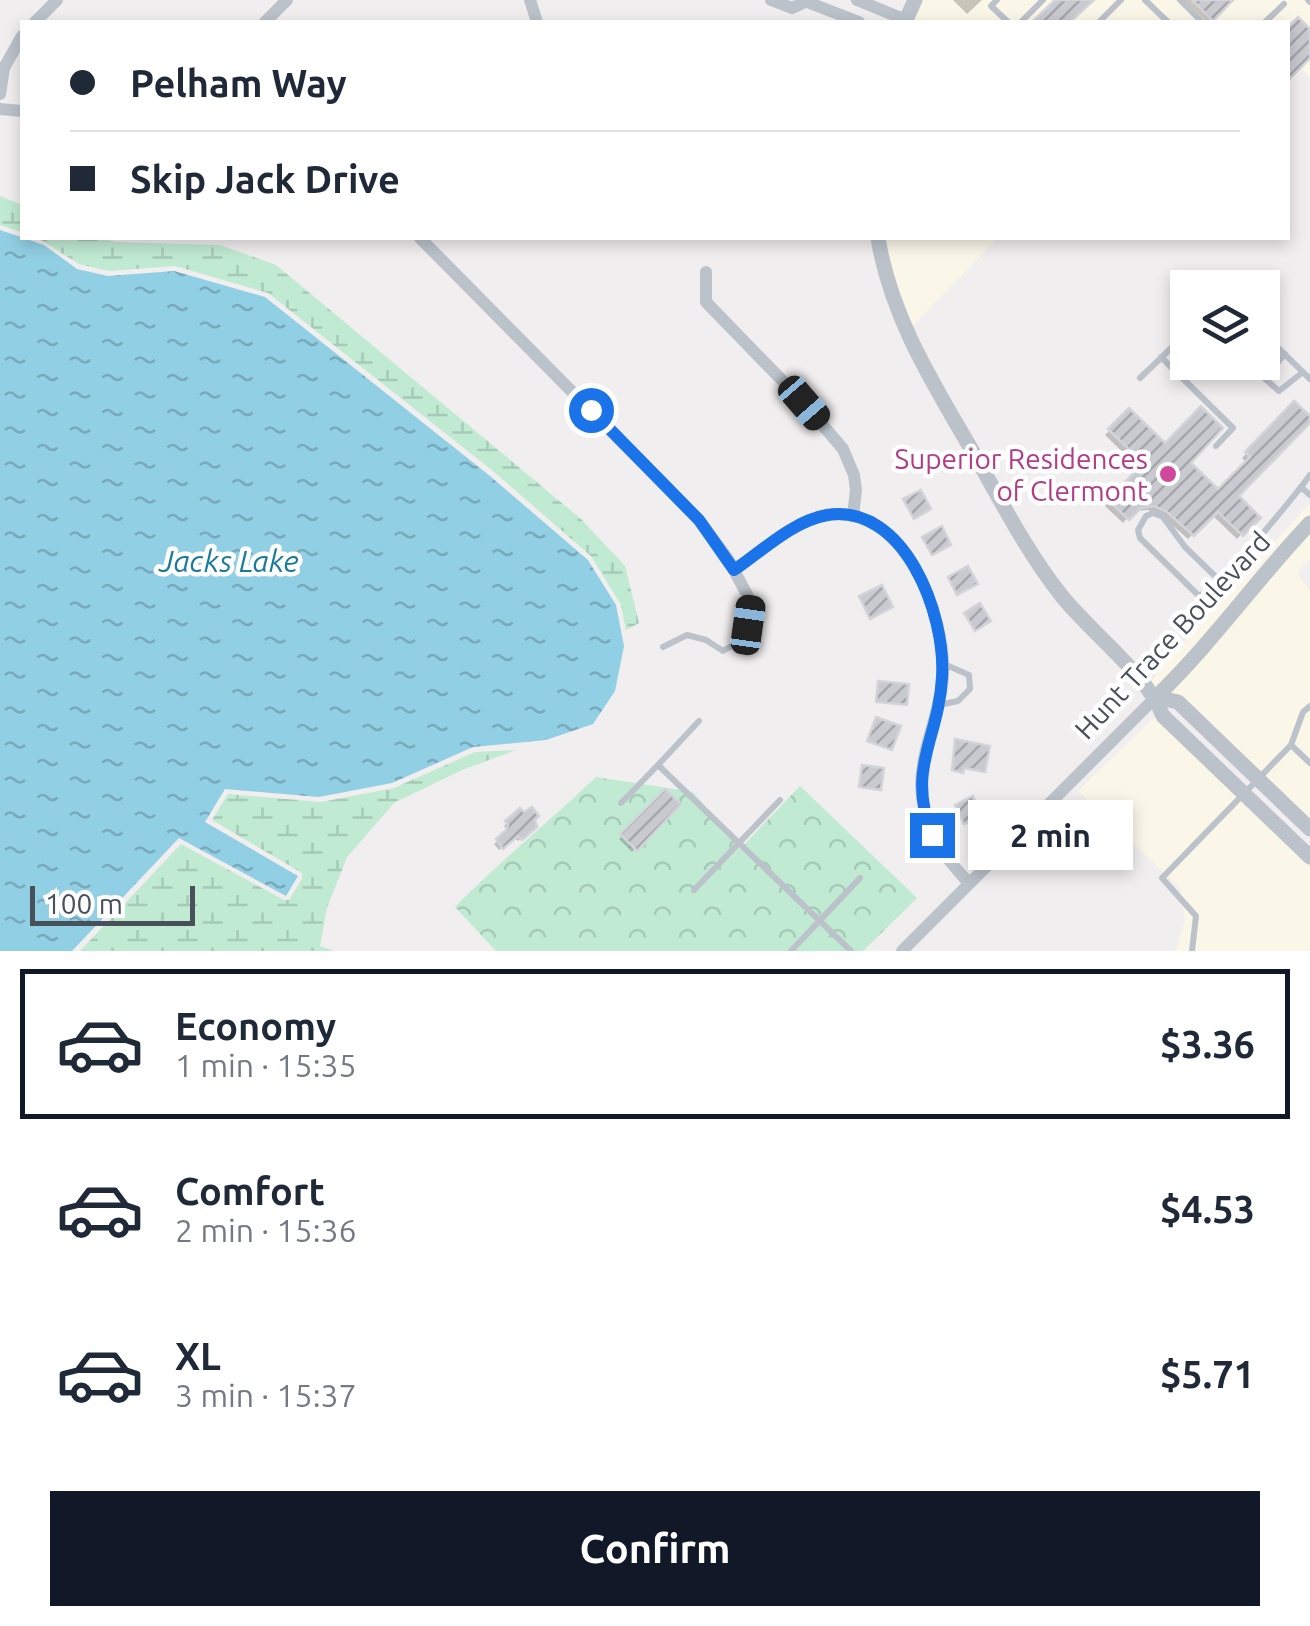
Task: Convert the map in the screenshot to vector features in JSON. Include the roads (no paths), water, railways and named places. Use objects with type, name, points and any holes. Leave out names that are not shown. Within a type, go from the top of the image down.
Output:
[{"type":"street","points":[[37,20],[58,0]]},
{"type":"street","points":[[266,20],[287,0]]},
{"type":"street","points":[[771,0],[792,15],[808,1],[853,20]]},
{"type":"street","points":[[845,17],[855,0],[903,20]]},
{"type":"street","points":[[0,94],[4,68],[20,40]]},
{"type":"street","points":[[422,240],[699,520],[751,602],[748,625]]},
{"type":"street","points":[[878,240],[902,324],[1025,543],[1084,624],[1156,696],[1164,716],[1310,857]]},
{"type":"street","points":[[706,272],[706,302],[843,449],[854,475],[852,516]]},
{"type":"street","points":[[734,570],[802,523],[830,515],[852,516],[878,526],[905,553],[934,613],[942,663],[938,706],[921,768],[922,801],[932,835],[969,882]]},
{"type":"street","name":"Hunt Trace Boulevard","points":[[902,951],[1218,631],[1262,574],[1310,523]]},
{"type":"street","points":[[1156,696],[1178,702],[1310,829]]},
{"type":"lane","points":[[997,0],[992,6],[1006,20]]},
{"type":"lane","points":[[1022,20],[1043,0]]},
{"type":"lane","points":[[1101,20],[1121,0]]},
{"type":"lane","points":[[1145,0],[1166,20]]},
{"type":"lane","points":[[1180,0],[1200,20]]},
{"type":"lane","points":[[1267,20],[1284,4]]},
{"type":"lane","points":[[1140,378],[1170,349]]},
{"type":"lane","points":[[1280,350],[1310,379]]},
{"type":"lane","points":[[1284,354],[1264,378],[1279,391],[1303,372]]},
{"type":"lane","points":[[1161,357],[1233,428],[1216,446]]},
{"type":"lane","points":[[1218,579],[1185,548],[1163,517],[1154,513],[1142,520],[1140,538],[1196,595],[1202,595],[1218,579],[1275,520],[1310,475]]},
{"type":"lane","points":[[1301,487],[1310,496]]},
{"type":"lane","points":[[663,647],[687,635],[706,640],[723,651],[733,645],[748,625]]},
{"type":"lane","points":[[938,706],[958,701],[970,688],[969,676],[942,663]]},
{"type":"lane","points":[[1192,951],[1196,916],[1162,878],[1291,745],[1303,712],[1310,706]]},
{"type":"lane","points":[[621,803],[699,722]]},
{"type":"lane","points":[[1291,745],[1310,763]]},
{"type":"lane","points":[[658,766],[851,951]]},
{"type":"lane","points":[[694,890],[780,800]]},
{"type":"lane","points":[[790,951],[860,878]]},
{"type":"water","name":"Jacks Lake","points":[[0,230],[20,240],[44,245],[77,269],[108,276],[174,271],[265,297],[490,476],[588,560],[616,605],[624,646],[615,691],[593,724],[546,740],[473,747],[392,783],[319,797],[225,789],[205,822],[298,876],[286,896],[179,838],[72,951],[0,951]]},
{"type":"place","name":"Superior Residences of Clermont","points":[[1168,474]]}]
